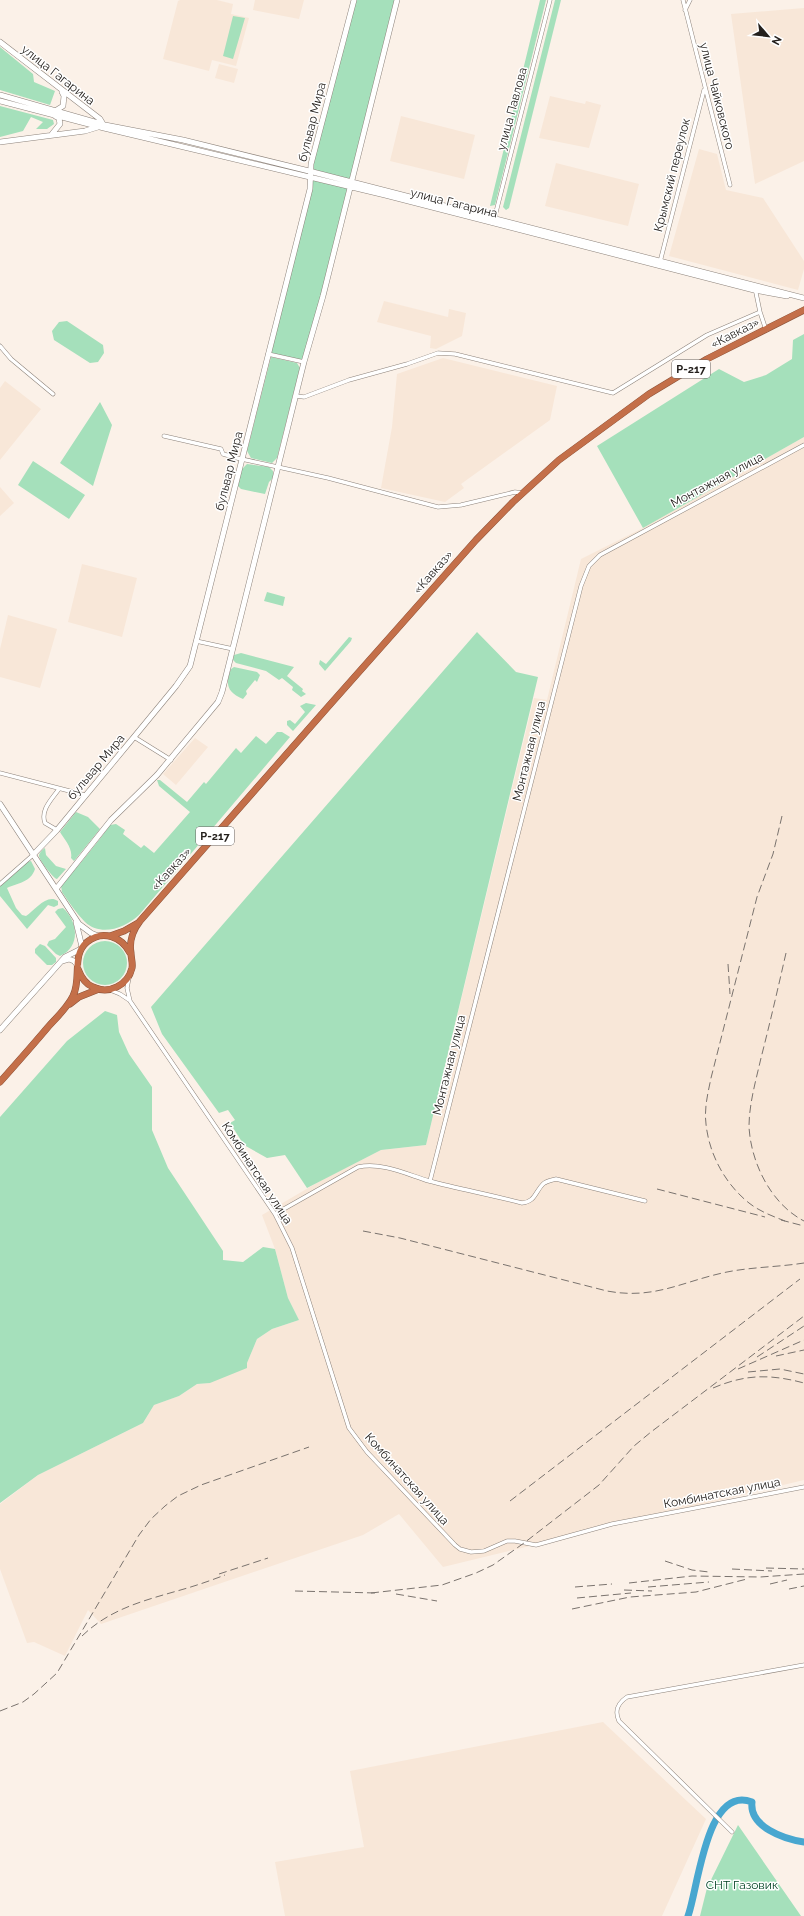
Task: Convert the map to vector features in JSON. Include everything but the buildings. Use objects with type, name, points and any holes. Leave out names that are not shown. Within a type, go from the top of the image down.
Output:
[{"type":"highway","name":"«Кавказ»","points":[[129,975],[132,960],[130,953],[132,938],[140,921],[476,540],[523,493],[559,460],[649,394],[707,360],[804,310]]},
{"type":"highway","name":"«Кавказ»","points":[[98,936],[110,936],[124,931],[140,921]]},
{"type":"highway","points":[[0,1082],[63,1010],[73,996],[77,982],[82,948],[87,942],[98,936]]},
{"type":"highway","points":[[110,936],[122,942],[130,953]]},
{"type":"highway","points":[[78,967],[80,974],[88,984],[99,989],[109,990],[121,985],[129,975]]},
{"type":"highway","points":[[63,1010],[79,997],[99,989]]},
{"type":"street","name":"бульвар Мира","points":[[0,884],[33,855],[57,830],[187,672],[243,460],[310,189],[310,174],[354,0]]},
{"type":"street","points":[[56,889],[112,820],[171,760],[219,700],[304,362],[323,296],[397,0]]},
{"type":"street","name":"улица Павлова","points":[[494,221],[550,0]]},
{"type":"street","name":"улица Чайковского","points":[[683,0],[704,89],[730,185]]},
{"type":"street","points":[[685,11],[690,0]]},
{"type":"street","name":"улица Гагарина","points":[[0,42],[60,90],[100,119],[100,125]]},
{"type":"street","name":"Крымский переулок","points":[[660,263],[704,89]]},
{"type":"street","points":[[52,134],[60,124],[59,118],[55,113],[60,109],[64,101],[64,96],[60,90]]},
{"type":"street","name":"улица Гагарина","points":[[0,95],[55,113]]},
{"type":"street","name":"улица Гагарина","points":[[0,101],[100,125],[183,140],[310,174],[660,263],[754,290],[804,299]]},
{"type":"street","name":"улица Гагарина","points":[[0,142],[52,134],[85,131],[100,125]]},
{"type":"street","name":"улица Гагарина","points":[[660,263],[756,284],[804,299]]},
{"type":"street","points":[[756,284],[754,290],[766,330]]},
{"type":"street","points":[[296,396],[304,397],[349,380],[407,364],[438,353],[456,354],[613,393],[707,335],[760,312]]},
{"type":"street","points":[[0,346],[11,359],[53,394]]},
{"type":"street","points":[[268,354],[304,362]]},
{"type":"street","points":[[164,436],[221,449],[223,454],[243,460],[278,467],[432,506],[450,507],[515,492],[523,493]]},
{"type":"street","name":"Монтажная улица","points":[[430,1181],[582,586],[589,566],[600,555],[804,445]]},
{"type":"street","points":[[196,641],[233,649]]},
{"type":"street","points":[[134,737],[171,760]]},
{"type":"street","points":[[0,773],[85,795]]},
{"type":"street","points":[[57,830],[45,823],[42,817],[59,788]]},
{"type":"street","points":[[0,804],[74,917],[84,929],[98,936]]},
{"type":"street","points":[[0,1030],[69,953],[82,948],[81,935],[74,917]]},
{"type":"street","points":[[59,963],[69,959],[74,961],[78,967]]},
{"type":"street","name":"Комбинатская улица","points":[[129,975],[127,988],[130,1001]]},
{"type":"street","name":"Комбинатская улица","points":[[109,990],[120,994],[130,1001],[275,1214],[292,1248],[349,1428],[367,1452],[460,1549],[471,1552],[484,1551],[507,1541],[536,1545],[612,1524],[804,1487]]},
{"type":"street","points":[[275,1214],[358,1167],[368,1165],[378,1166],[430,1181],[522,1203],[529,1202],[537,1195],[543,1184],[556,1179],[645,1201]]},
{"type":"street","points":[[732,1832],[619,1721],[616,1711],[617,1707],[627,1697],[804,1666]]},
{"type":"shaded area","points":[[217,0],[233,4],[231,14],[249,18],[236,66],[212,60],[209,71],[163,59],[178,1]]},
{"type":"shaded area","points":[[255,0],[304,0],[299,19],[253,10]]},
{"type":"shaded area","points":[[804,8],[804,161],[755,184],[731,14]]},
{"type":"shaded area","points":[[219,64],[238,69],[234,83],[215,78]]},
{"type":"shaded area","points":[[550,96],[585,104],[586,101],[601,105],[589,148],[539,138]]},
{"type":"shaded area","points":[[401,116],[475,135],[464,179],[390,161]]},
{"type":"shaded area","points":[[699,149],[717,154],[726,190],[763,198],[804,261],[804,269],[798,290],[669,256]]},
{"type":"shaded area","points":[[556,163],[639,184],[628,226],[545,206]]},
{"type":"shaded area","points":[[384,301],[448,317],[449,309],[466,313],[462,336],[436,349],[430,348],[431,336],[377,322]]},
{"type":"shaded area","points":[[443,358],[557,386],[550,420],[461,484],[464,488],[445,502],[381,488],[392,427],[397,374]]},
{"type":"shaded area","points":[[5,381],[41,409],[0,460],[0,388]]},
{"type":"shaded area","points":[[804,437],[804,1480],[443,1567],[399,1514],[363,1535],[101,1624],[88,1610],[65,1656],[34,1642],[27,1643],[0,1569],[0,1504],[38,1475],[143,1423],[154,1405],[179,1396],[197,1384],[210,1383],[247,1363],[257,1339],[272,1329],[299,1320],[288,1298],[275,1249],[262,1215],[327,1177],[381,1150],[426,1145],[534,698],[547,700],[581,559],[643,528]]},
{"type":"shaded area","points":[[0,487],[14,503],[0,516]]},
{"type":"shaded area","points":[[82,564],[137,578],[122,637],[68,622]]},
{"type":"shaded area","points":[[8,615],[57,629],[40,688],[0,677],[0,649]]},
{"type":"shaded area","points":[[195,738],[208,747],[176,785],[163,774]]},
{"type":"shaded area","points":[[603,1722],[706,1819],[662,1916],[285,1916],[275,1862],[364,1847],[350,1771]]},
{"type":"green space","points":[[354,0],[397,0],[304,362],[268,354],[310,189],[310,174]]},
{"type":"green space","points":[[540,0],[546,0],[495,205],[490,206]]},
{"type":"green space","points":[[555,0],[561,0],[509,208],[506,210],[503,207]]},
{"type":"green space","points":[[233,16],[245,18],[233,59],[223,56]]},
{"type":"green space","points":[[0,47],[33,74],[34,82],[55,91],[50,105],[0,90]]},
{"type":"green space","points":[[0,106],[53,120],[54,124],[47,129],[36,129],[43,122],[31,117],[23,131],[0,137]]},
{"type":"green space","points":[[67,321],[103,345],[104,353],[98,362],[90,363],[54,340],[52,331],[59,322]]},
{"type":"green space","points":[[804,334],[804,437],[643,528],[597,446],[719,369],[744,382],[766,375],[792,359],[793,340]]},
{"type":"green space","points":[[271,357],[297,363],[300,368],[277,458],[272,463],[251,458],[247,451]]},
{"type":"green space","points":[[100,402],[112,425],[93,486],[60,463]]},
{"type":"green space","points":[[33,461],[85,495],[69,519],[18,485]]},
{"type":"green space","points":[[247,464],[269,467],[273,471],[273,478],[269,482],[265,494],[241,489],[238,486],[242,469]]},
{"type":"green space","points":[[267,592],[285,597],[283,606],[264,601]]},
{"type":"green space","points":[[477,632],[516,672],[538,677],[426,1145],[381,1150],[307,1188],[285,1155],[267,1158],[244,1145],[230,1123],[235,1120],[228,1110],[219,1113],[162,1034],[151,1007]]},
{"type":"green space","points":[[349,637],[352,638],[351,641],[325,671],[319,664],[320,660],[326,664]]},
{"type":"green space","points":[[241,653],[294,667],[287,676],[303,689],[302,691],[306,694],[301,697],[292,690],[293,687],[282,678],[279,680],[266,671],[236,663],[233,660],[234,655]]},
{"type":"green space","points":[[234,667],[257,672],[260,675],[257,682],[255,680],[246,691],[247,694],[243,699],[234,693],[229,687],[229,674],[231,669]]},
{"type":"green space","points":[[306,703],[316,705],[293,731],[287,725],[287,721],[290,720],[295,724],[305,712],[300,706]]},
{"type":"green space","points":[[277,732],[282,732],[290,737],[139,915],[127,924],[113,929],[98,929],[91,927],[85,922],[62,892],[61,886],[110,825],[116,824],[125,830],[123,834],[141,848],[144,845],[154,853],[190,812],[159,786],[157,780],[160,780],[187,802],[204,782],[206,784],[236,748],[241,753],[256,736],[266,744]]},
{"type":"green space","points":[[76,812],[88,817],[100,829],[74,861],[71,858],[71,851],[60,832]]},
{"type":"green space","points":[[45,848],[46,855],[56,866],[66,869],[57,879],[50,873],[39,856]]},
{"type":"green space","points":[[31,861],[35,869],[30,877],[24,882],[7,888],[16,908],[22,915],[26,916],[41,903],[50,899],[58,901],[58,905],[54,907],[48,905],[27,929],[0,896],[0,886],[27,862]]},
{"type":"green space","points":[[63,908],[72,920],[75,934],[71,947],[67,952],[60,956],[47,945],[49,941],[55,939],[66,927],[55,912],[58,909]]},
{"type":"green space","points":[[101,941],[109,941],[121,947],[127,959],[127,967],[121,979],[109,985],[101,985],[89,979],[83,967],[83,959],[89,947]]},
{"type":"green space","points":[[40,944],[45,946],[56,958],[56,962],[52,965],[47,965],[35,953],[35,949]]},
{"type":"green space","points":[[105,1011],[117,1015],[119,1032],[129,1054],[152,1087],[152,1130],[168,1168],[223,1251],[223,1260],[243,1262],[263,1247],[275,1249],[288,1298],[299,1320],[272,1329],[257,1339],[247,1363],[247,1368],[210,1383],[197,1384],[179,1396],[154,1405],[143,1423],[38,1475],[0,1503],[0,1117],[67,1041]]},
{"type":"green space","name":"СНТ Газовик","points":[[738,1825],[801,1916],[700,1916],[707,1888]]},
{"type":"waterway","points":[[688,1916],[706,1842],[714,1823],[724,1809],[736,1801],[752,1802],[753,1811],[756,1818],[769,1830],[778,1835],[804,1842]]},
{"type":"railway","points":[[782,816],[773,854],[757,897],[711,1078],[706,1118],[711,1146],[726,1178],[740,1195],[753,1206],[785,1221]]},
{"type":"railway","points":[[786,953],[753,1092],[749,1127],[754,1154],[765,1181],[782,1204],[792,1214],[804,1221]]},
{"type":"railway","points":[[728,964],[730,994]]},
{"type":"railway","points":[[657,1189],[765,1217]]},
{"type":"railway","points":[[781,1220],[804,1226]]},
{"type":"railway","points":[[363,1231],[400,1238],[607,1291],[624,1293],[654,1291],[736,1270],[804,1263]]},
{"type":"railway","points":[[510,1501],[800,1279]]},
{"type":"railway","points":[[371,1593],[442,1585],[476,1573],[493,1565],[599,1485],[634,1446],[651,1432],[804,1316]]},
{"type":"railway","points":[[757,1357],[804,1326]]},
{"type":"railway","points":[[738,1369],[804,1340]]},
{"type":"railway","points":[[776,1356],[804,1350]]},
{"type":"railway","points":[[748,1372],[780,1369],[804,1374]]},
{"type":"railway","points":[[713,1388],[736,1380],[758,1377],[780,1378],[804,1383]]},
{"type":"railway","points":[[0,1711],[23,1702],[57,1673],[139,1535],[151,1519],[165,1506],[178,1496],[201,1485],[309,1447]]},
{"type":"railway","points":[[219,1574],[268,1558]]},
{"type":"railway","points":[[665,1561],[692,1570],[709,1572]]},
{"type":"railway","points":[[766,1568],[804,1569]]},
{"type":"railway","points":[[732,1569],[772,1571]]},
{"type":"railway","points":[[629,1583],[692,1576],[760,1577],[804,1574]]},
{"type":"railway","points":[[82,1636],[105,1618],[130,1606],[225,1575]]},
{"type":"railway","points":[[572,1609],[630,1597],[696,1592],[747,1579]]},
{"type":"railway","points":[[770,1584],[787,1580]]},
{"type":"railway","points":[[648,1587],[709,1582]]},
{"type":"railway","points":[[575,1587],[612,1584]]},
{"type":"railway","points":[[789,1589],[804,1586]]},
{"type":"railway","points":[[624,1590],[652,1591]]},
{"type":"railway","points":[[295,1591],[376,1593]]},
{"type":"railway","points":[[577,1598],[631,1593]]},
{"type":"railway","points":[[396,1594],[437,1601]]}]
